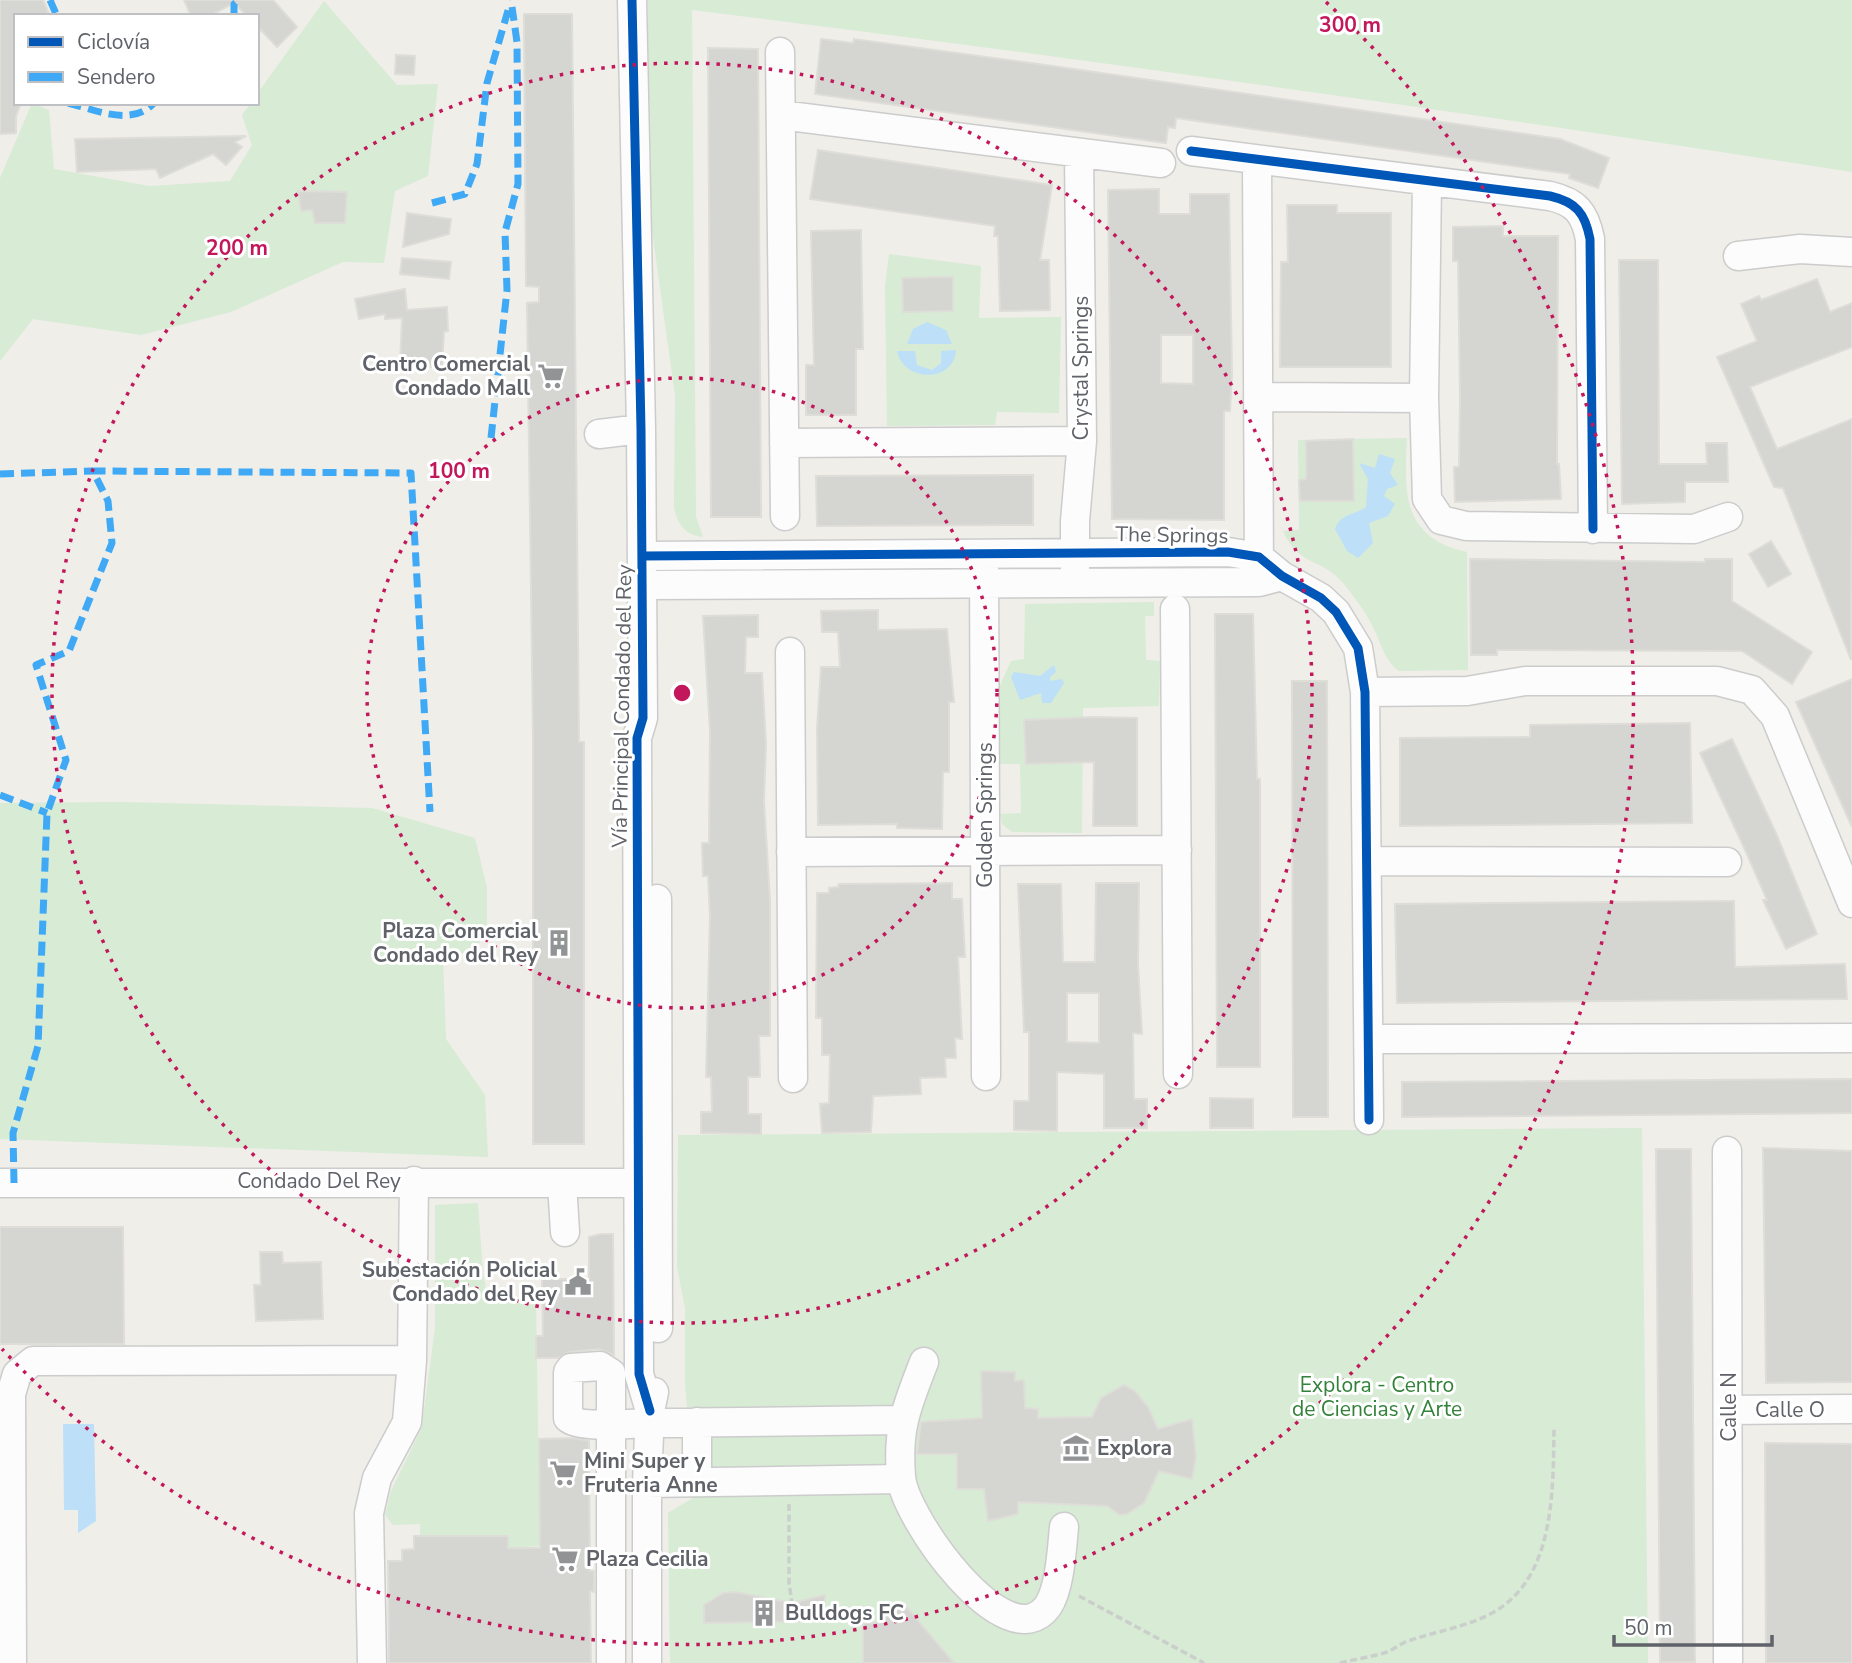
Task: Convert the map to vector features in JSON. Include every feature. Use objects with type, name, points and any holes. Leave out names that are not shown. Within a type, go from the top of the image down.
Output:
[{"type":"street","name":"Vía Principal Condado del Rey","points":[[632,0],[641,429],[643,718],[638,738],[648,1189],[658,1203],[658,1375],[650,1417],[647,1483],[647,1663]]},
{"type":"street","points":[[780,52],[785,516]]},
{"type":"street","points":[[781,115],[1161,163]]},
{"type":"street","points":[[1191,151],[1566,200],[1579,209],[1587,222],[1590,239],[1593,529]]},
{"type":"street","name":"Crystal Springs","points":[[1074,583],[1082,441],[1079,153]]},
{"type":"street","points":[[642,585],[1074,583],[1267,572],[1258,397],[1257,160]]},
{"type":"street","points":[[1427,183],[1424,398],[1427,499],[1441,520],[1466,526],[1693,529],[1728,517]]},
{"type":"street","points":[[1738,256],[1800,249],[1852,252]]},
{"type":"street","points":[[1258,397],[1424,398]]},
{"type":"street","points":[[599,435],[641,429]]},
{"type":"street","points":[[784,443],[1082,441]]},
{"type":"street","name":"The Springs","points":[[642,556],[1228,552],[1304,587],[1336,612],[1358,648],[1365,692],[1369,1120]]},
{"type":"street","name":"Golden Springs","points":[[984,553],[986,1076]]},
{"type":"street","points":[[1175,609],[1178,1074]]},
{"type":"street","points":[[790,652],[793,1078]]},
{"type":"street","points":[[1365,692],[1467,691],[1525,681],[1717,681],[1752,690],[1775,716],[1852,903]]},
{"type":"street","points":[[791,852],[1177,850]]},
{"type":"street","points":[[1367,861],[1727,862]]},
{"type":"street","points":[[1368,1039],[1852,1038]]},
{"type":"street","name":"Calle N","points":[[1727,1151],[1728,1663]]},
{"type":"street","name":"Vía Principal Condado del Rey","points":[[648,1175],[639,1374],[650,1417]]},
{"type":"street","name":"Condado Del Rey","points":[[0,1182],[562,1183],[648,1175]]},
{"type":"street","points":[[372,1663],[369,1513],[377,1478],[407,1422],[412,1360],[414,1181]]},
{"type":"street","points":[[562,1183],[565,1233]]},
{"type":"street","points":[[12,1663],[11,1394],[17,1374],[33,1362],[412,1360]]},
{"type":"street","points":[[924,1362],[901,1419],[901,1479],[918,1523],[937,1551],[981,1599],[1020,1619],[1036,1616],[1048,1605],[1054,1586],[1060,1564],[1064,1527]]},
{"type":"street","name":"Calle O","points":[[1729,1410],[1852,1409]]},
{"type":"street","points":[[611,1663],[609,1423],[650,1417],[697,1422],[901,1419]]},
{"type":"street","points":[[697,1422],[697,1481]]},
{"type":"street","points":[[647,1483],[901,1479]]},
{"type":"path","points":[[1340,1663],[1386,1652],[1408,1640],[1455,1629],[1493,1613],[1512,1598],[1533,1571],[1546,1532],[1553,1484],[1554,1429]]},
{"type":"path","points":[[789,1480],[789,1583],[792,1603]]},
{"type":"path","points":[[1054,1586],[1095,1602],[1204,1663]]},
{"type":"green space","points":[[648,0],[1852,0],[1852,172],[1272,86],[692,10],[696,517],[703,537],[691,534],[683,528],[674,507],[675,395],[647,195]]},
{"type":"green space","points":[[324,1],[397,85],[438,84],[428,176],[395,191],[384,263],[343,262],[231,312],[141,335],[33,319],[0,361],[0,178],[31,105],[49,110],[54,169],[149,186],[230,181],[252,145],[242,115],[250,105],[259,105],[259,91]]},
{"type":"green space","points":[[889,254],[981,266],[979,318],[1061,317],[1059,413],[997,412],[995,425],[887,426],[885,287]]},
{"type":"green space","points":[[1407,438],[1408,495],[1419,524],[1430,536],[1467,552],[1468,670],[1399,671],[1387,657],[1367,617],[1343,583],[1327,569],[1296,551],[1283,531],[1299,530],[1298,440]]},
{"type":"green space","points":[[1154,602],[1154,616],[1145,616],[1146,660],[1160,661],[1159,706],[1083,708],[1082,833],[1012,832],[1002,824],[1000,814],[1021,813],[1020,764],[999,764],[998,690],[1011,661],[1024,659],[1025,604]]},
{"type":"green space","points":[[120,802],[372,808],[475,838],[487,888],[487,931],[475,949],[443,959],[446,1039],[485,1095],[488,1157],[0,1139],[0,803]]},
{"type":"green space","name":"Explora - Centro de Ciencias y Arte","points":[[1642,1128],[1648,1663],[670,1663],[668,1513],[693,1498],[685,1381],[685,1308],[677,1267],[678,1135]]},
{"type":"green space","points":[[478,1203],[483,1273],[488,1300],[536,1305],[540,1546],[508,1548],[420,1536],[420,1524],[393,1525],[385,1515],[391,1491],[421,1429],[435,1328],[435,1205]]},
{"type":"water","points":[[927,322],[946,330],[952,344],[907,344],[913,329]]},
{"type":"water","points":[[956,350],[947,369],[928,375],[908,369],[897,351],[915,351],[917,365],[932,370],[941,363],[941,351]]},
{"type":"water","points":[[1379,454],[1395,459],[1390,473],[1398,485],[1387,489],[1384,496],[1395,504],[1388,516],[1369,523],[1373,543],[1358,558],[1347,551],[1335,529],[1344,517],[1366,507],[1368,479],[1359,463],[1375,468]]},
{"type":"water","points":[[1054,665],[1056,672],[1050,677],[1050,681],[1062,679],[1064,683],[1051,703],[1042,703],[1041,693],[1020,700],[1011,677],[1014,672],[1040,676]]},
{"type":"water","points":[[63,1424],[94,1424],[96,1521],[78,1533],[78,1510],[64,1510]]},
{"type":"building","points":[[0,0],[43,0],[49,14],[14,14],[14,105],[20,105],[16,116],[16,133],[0,134]]},
{"type":"building","points":[[184,0],[273,0],[297,27],[277,47],[259,28],[259,14],[245,14],[234,3],[213,14],[190,14]]},
{"type":"building","name":"Centro Comercial Condado Mall","points":[[524,14],[572,14],[579,742],[584,742],[584,1144],[533,1144],[533,738],[527,303],[539,302],[539,287],[526,286]]},
{"type":"building","points":[[821,39],[853,43],[854,39],[1560,139],[1609,158],[1598,188],[1569,178],[1570,174],[1176,118],[1175,128],[1168,127],[1166,143],[815,94]]},
{"type":"building","points":[[708,48],[758,49],[761,517],[711,517]]},
{"type":"building","points":[[396,55],[415,56],[414,75],[395,74]]},
{"type":"building","points":[[246,136],[235,142],[242,147],[226,165],[213,154],[160,178],[156,169],[77,172],[75,139]]},
{"type":"building","points":[[818,150],[1052,185],[1040,260],[1049,260],[1050,310],[1000,311],[998,236],[994,236],[995,226],[810,199]]},
{"type":"building","points":[[1159,189],[1159,214],[1190,214],[1190,194],[1229,194],[1232,373],[1230,411],[1224,411],[1224,520],[1112,519],[1108,190]],"holes":[[[1161,335],[1193,335],[1193,384],[1161,383]]]},
{"type":"building","points":[[298,191],[347,192],[345,223],[315,223],[312,210],[301,211]]},
{"type":"building","points":[[1287,205],[1337,205],[1337,213],[1391,213],[1391,367],[1280,367],[1281,262],[1288,262]]},
{"type":"building","points":[[407,213],[451,219],[449,234],[403,247]]},
{"type":"building","points":[[1503,226],[1503,236],[1558,236],[1557,464],[1561,499],[1455,502],[1454,467],[1459,467],[1460,398],[1458,261],[1453,261],[1453,227]]},
{"type":"building","points":[[861,230],[863,349],[856,349],[856,415],[806,415],[806,365],[814,365],[811,231]]},
{"type":"building","points":[[402,258],[451,262],[449,279],[400,274]]},
{"type":"building","points":[[1619,260],[1658,260],[1659,464],[1707,464],[1706,443],[1727,443],[1728,482],[1685,482],[1685,502],[1622,504]]},
{"type":"building","points":[[953,277],[953,311],[903,312],[902,278]]},
{"type":"building","points":[[1817,279],[1830,312],[1852,303],[1852,347],[1750,387],[1777,449],[1852,419],[1851,660],[1783,488],[1774,487],[1717,357],[1757,341],[1741,304],[1759,296],[1761,300]]},
{"type":"building","points":[[405,289],[407,310],[447,307],[448,331],[444,332],[442,368],[400,365],[402,318],[385,319],[385,314],[359,319],[355,299]]},
{"type":"building","points":[[1353,439],[1354,501],[1300,501],[1299,480],[1306,479],[1306,441]]},
{"type":"building","points":[[1033,475],[1033,525],[817,526],[816,476]]},
{"type":"building","points":[[1771,541],[1791,574],[1768,587],[1749,554]]},
{"type":"building","points":[[1470,559],[1705,562],[1705,559],[1732,559],[1732,601],[1812,652],[1792,684],[1742,651],[1497,650],[1497,655],[1471,655]]},
{"type":"building","points":[[878,610],[878,630],[947,629],[954,702],[949,702],[949,772],[943,772],[942,829],[897,828],[897,824],[818,825],[817,729],[821,667],[840,667],[838,632],[822,632],[821,611]]},
{"type":"building","points":[[1215,614],[1253,614],[1257,779],[1260,779],[1260,1067],[1217,1067]]},
{"type":"building","points":[[758,615],[758,637],[746,637],[745,673],[762,673],[766,744],[764,801],[770,900],[770,1036],[759,1036],[760,1077],[748,1077],[748,1114],[761,1114],[761,1134],[701,1133],[701,1112],[712,1112],[711,1077],[706,1077],[710,916],[708,876],[703,876],[702,843],[709,843],[710,731],[703,616]]},
{"type":"building","points":[[1852,679],[1852,827],[1796,702]]},
{"type":"building","points":[[1292,681],[1327,681],[1328,1117],[1293,1117]]},
{"type":"building","points":[[1137,718],[1137,826],[1093,826],[1094,762],[1026,764],[1024,720]]},
{"type":"building","points":[[1690,723],[1692,823],[1400,826],[1400,738],[1530,737],[1530,725]]},
{"type":"building","points":[[1732,739],[1776,833],[1817,934],[1786,949],[1763,900],[1767,900],[1746,852],[1700,753]]},
{"type":"building","points":[[952,883],[952,899],[962,899],[965,957],[958,957],[962,1039],[955,1038],[956,1058],[945,1058],[946,1077],[920,1078],[921,1094],[873,1096],[871,1132],[822,1133],[820,1104],[829,1103],[830,1055],[822,1055],[822,1018],[816,1018],[817,893],[829,893],[829,888],[838,887],[839,884]]},
{"type":"building","points":[[1096,883],[1139,883],[1138,964],[1142,1034],[1133,1033],[1134,1099],[1147,1099],[1147,1128],[1104,1128],[1104,1074],[1057,1072],[1057,1131],[1014,1130],[1014,1101],[1029,1101],[1029,1032],[1024,1032],[1018,884],[1061,884],[1063,962],[1095,962]],"holes":[[[1067,993],[1099,993],[1099,1043],[1067,1042]]]},
{"type":"building","points":[[1734,901],[1735,967],[1845,964],[1847,999],[1397,1003],[1395,904]]},
{"type":"building","points":[[1852,1079],[1852,1113],[1402,1117],[1402,1082]]},
{"type":"building","points":[[1210,1098],[1253,1099],[1253,1128],[1210,1128]]},
{"type":"building","points":[[1763,1148],[1852,1151],[1852,1382],[1766,1383]]},
{"type":"building","points":[[1656,1149],[1691,1149],[1695,1662],[1660,1662]]},
{"type":"building","points":[[0,1227],[123,1227],[124,1344],[0,1344]]},
{"type":"building","points":[[613,1234],[614,1355],[599,1349],[569,1352],[558,1358],[536,1358],[536,1336],[543,1336],[542,1279],[589,1279],[589,1237]]},
{"type":"building","points":[[260,1252],[282,1252],[283,1263],[321,1262],[323,1319],[256,1321],[254,1285],[261,1285]]},
{"type":"building","name":"Explora","points":[[981,1371],[1015,1372],[1015,1381],[1024,1380],[1025,1408],[1038,1409],[1038,1418],[1092,1417],[1101,1398],[1124,1385],[1135,1391],[1148,1407],[1158,1429],[1192,1419],[1196,1457],[1192,1479],[1159,1471],[1144,1503],[1127,1514],[1120,1515],[1107,1506],[1018,1502],[1018,1514],[988,1521],[984,1489],[957,1489],[957,1454],[917,1454],[921,1422],[982,1418]]},
{"type":"building","points":[[574,1438],[589,1441],[590,1571],[594,1571],[594,1592],[590,1591],[591,1663],[389,1663],[388,1561],[402,1561],[402,1550],[414,1549],[414,1536],[508,1536],[508,1548],[540,1548],[539,1439]]},
{"type":"building","points":[[1765,1443],[1852,1444],[1852,1663],[1766,1663]]},
{"type":"building","name":"Bulldogs FC","points":[[735,1592],[792,1603],[825,1595],[824,1621],[704,1623],[704,1605],[723,1593]]},
{"type":"building","points":[[904,1604],[954,1663],[863,1663],[863,1623],[880,1623],[883,1613],[896,1605]]},
{"type":"marked path","points":[[50,0],[56,14]]},
{"type":"marked path","points":[[234,14],[234,4],[239,0]]},
{"type":"marked path","points":[[491,438],[507,290],[505,232],[518,184],[517,42],[511,0]]},
{"type":"marked path","points":[[432,203],[465,194],[477,164],[487,83],[509,7]]},
{"type":"marked path","points":[[76,105],[113,115],[135,114],[151,105]]},
{"type":"marked path","points":[[0,474],[93,471]]},
{"type":"marked path","points":[[14,1183],[13,1133],[38,1046],[47,813],[66,760],[36,665],[69,651],[112,543],[108,501],[93,471],[411,473],[430,812]]},
{"type":"marked path","points":[[0,795],[47,813]]},
{"type":"cycle path","points":[[632,0],[641,429],[643,718],[637,738],[639,1374],[650,1411]]},
{"type":"cycle path","points":[[1191,151],[1550,196],[1573,205],[1582,216],[1590,239],[1593,529]]},
{"type":"cycle path","points":[[642,556],[1228,552],[1259,557],[1282,576],[1321,598],[1336,612],[1358,648],[1365,692],[1369,1120]]},
{"type":"place","name":"Centro Comercial Condado Mall","points":[[551,376]]},
{"type":"place","name":"Plaza Comercial Condado del Rey","points":[[559,943]]},
{"type":"place","name":"Subestación Policial Condado del Rey","points":[[578,1282]]},
{"type":"place","name":"Explora","points":[[1076,1448]]},
{"type":"place","name":"Mini Super y Fruteria Anne","points":[[563,1473]]},
{"type":"place","name":"Plaza Cecilia","points":[[565,1559]]},
{"type":"place","name":"Bulldogs FC","points":[[764,1613]]}]
